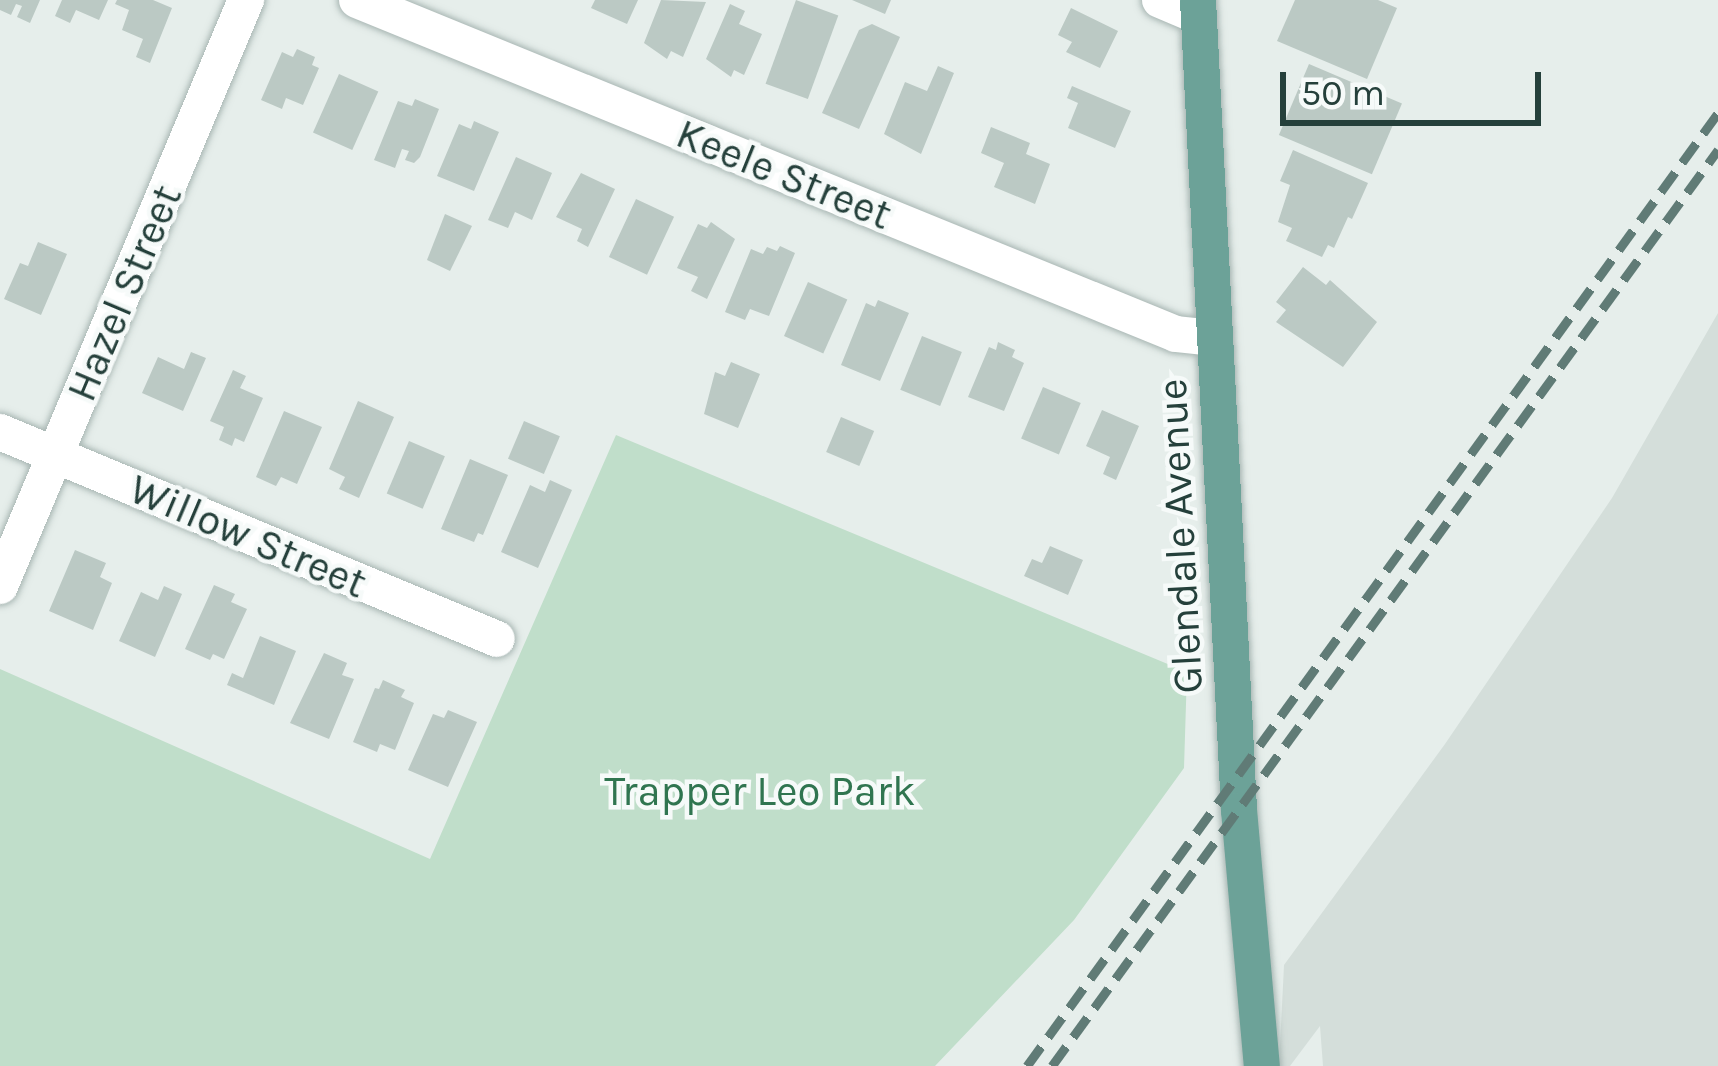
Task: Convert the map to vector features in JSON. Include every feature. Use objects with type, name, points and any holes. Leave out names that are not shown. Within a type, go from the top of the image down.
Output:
[{"type":"main road","name":"Glendale Avenue","points":[[1198,8],[1239,810],[1262,1066]]},
{"type":"street","name":"Hazel Street","points":[[0,586],[246,0]]},
{"type":"street","name":"Keele Street","points":[[357,0],[1176,334],[1214,338]]},
{"type":"street","points":[[1160,0],[1198,8]]},
{"type":"street","name":"Willow Street","points":[[0,432],[497,639]]},
{"type":"shaded area","points":[[1718,313],[1718,1066],[1323,1066],[1320,1026],[1290,1066],[1279,1066],[1284,965],[1445,744],[1612,498]]},
{"type":"green space","name":"Trapper Leo Park","points":[[616,435],[1187,672],[1184,768],[1074,920],[935,1066],[0,1066],[0,669],[430,859]]},
{"type":"building","points":[[0,0],[40,0],[30,23],[17,17],[22,6],[16,4],[11,15],[0,10]]},
{"type":"building","points":[[62,0],[108,0],[99,20],[76,10],[70,23],[55,16]]},
{"type":"building","points":[[117,0],[153,0],[172,8],[150,63],[136,57],[143,39],[122,30],[129,10],[115,4]]},
{"type":"building","points":[[595,0],[638,0],[627,24],[591,8]]},
{"type":"building","points":[[661,0],[706,2],[683,57],[671,51],[667,59],[644,43]]},
{"type":"building","points":[[796,0],[838,15],[808,99],[766,84]]},
{"type":"building","points":[[852,0],[891,0],[885,14]]},
{"type":"building","points":[[1295,0],[1378,0],[1397,8],[1367,79],[1277,41]]},
{"type":"building","points":[[730,4],[745,11],[739,24],[762,34],[744,75],[734,70],[731,77],[706,59]]},
{"type":"building","points":[[1071,8],[1118,31],[1100,68],[1066,52],[1072,42],[1058,35]]},
{"type":"building","points":[[872,24],[900,37],[859,129],[822,113],[859,30]]},
{"type":"building","points":[[297,49],[315,57],[312,65],[319,68],[303,105],[286,98],[282,109],[261,100],[282,52],[293,57]]},
{"type":"building","points":[[1309,64],[1402,103],[1372,174],[1279,135]]},
{"type":"building","points":[[938,66],[954,73],[921,154],[884,134],[905,82],[927,91]]},
{"type":"building","points":[[339,74],[378,91],[352,150],[313,132]]},
{"type":"building","points":[[1072,86],[1131,111],[1115,148],[1068,128],[1078,103],[1067,98]]},
{"type":"building","points":[[415,99],[439,109],[420,157],[414,163],[405,160],[409,151],[402,149],[395,168],[374,160],[398,101],[412,106]]},
{"type":"building","points":[[474,121],[499,132],[474,191],[437,176],[459,124],[471,129]]},
{"type":"building","points":[[991,127],[1030,143],[1026,154],[1050,164],[1035,204],[994,187],[1004,163],[981,153]]},
{"type":"building","points":[[1293,150],[1368,183],[1334,248],[1328,245],[1322,257],[1286,241],[1292,228],[1278,222],[1290,185],[1280,181]]},
{"type":"building","points":[[516,157],[552,173],[532,220],[515,212],[508,228],[488,220]]},
{"type":"building","points":[[581,173],[615,189],[588,247],[577,241],[582,229],[556,217]]},
{"type":"building","points":[[636,199],[674,217],[647,275],[609,257]]},
{"type":"building","points":[[445,214],[472,226],[450,271],[427,260]]},
{"type":"building","points":[[711,222],[735,239],[707,299],[691,291],[698,277],[677,268],[698,224],[707,228]]},
{"type":"building","points":[[38,242],[67,254],[41,315],[4,299],[20,263],[28,266]]},
{"type":"building","points":[[780,246],[795,253],[769,316],[750,309],[745,320],[725,312],[751,249],[763,254],[767,247],[777,251]]},
{"type":"building","points":[[1303,267],[1326,285],[1330,280],[1377,322],[1343,367],[1276,322],[1286,310],[1276,302]]},
{"type":"building","points":[[808,282],[847,299],[823,353],[784,336]]},
{"type":"building","points":[[878,300],[909,313],[880,381],[841,365],[866,303],[875,307]]},
{"type":"building","points":[[922,336],[962,352],[940,406],[900,390]]},
{"type":"building","points":[[998,342],[1015,350],[1012,357],[1024,363],[1004,411],[968,397],[989,347],[996,350]]},
{"type":"building","points":[[191,352],[206,358],[183,411],[142,393],[158,357],[184,369]]},
{"type":"building","points":[[731,362],[760,374],[738,428],[704,414],[715,372],[725,376]]},
{"type":"building","points":[[233,370],[246,376],[240,388],[263,398],[244,442],[235,438],[232,446],[219,440],[224,427],[210,421]]},
{"type":"building","points":[[1043,387],[1081,403],[1059,455],[1021,439]]},
{"type":"building","points":[[358,401],[394,417],[359,498],[339,489],[345,477],[329,469]]},
{"type":"building","points":[[1102,410],[1139,426],[1116,480],[1103,474],[1110,457],[1086,446]]},
{"type":"building","points":[[284,411],[322,427],[297,484],[281,477],[276,486],[256,477]]},
{"type":"building","points":[[841,417],[874,431],[859,466],[826,452]]},
{"type":"building","points":[[524,421],[560,436],[544,474],[508,459]]},
{"type":"building","points":[[409,441],[445,456],[423,509],[387,493]]},
{"type":"building","points":[[470,459],[508,475],[483,535],[478,533],[474,542],[441,529]]},
{"type":"building","points":[[550,480],[572,490],[538,568],[501,552],[530,485],[545,492]]},
{"type":"building","points":[[1050,546],[1083,560],[1068,595],[1024,576],[1032,559],[1042,563]]},
{"type":"building","points":[[75,550],[106,563],[100,577],[112,583],[93,630],[49,611]]},
{"type":"building","points":[[214,585],[235,594],[231,602],[247,609],[224,659],[213,654],[210,660],[185,649]]},
{"type":"building","points":[[164,586],[182,594],[155,657],[119,641],[141,592],[158,600]]},
{"type":"building","points":[[260,636],[296,651],[274,705],[227,685],[232,673],[243,678]]},
{"type":"building","points":[[324,653],[347,663],[342,675],[354,679],[329,739],[290,723]]},
{"type":"building","points":[[383,680],[405,690],[401,697],[414,703],[395,750],[380,744],[377,752],[353,742],[375,688]]},
{"type":"building","points":[[448,710],[477,722],[448,787],[408,770],[433,714],[444,718]]},
{"type":"railway","points":[[1027,1066],[1718,113]]},
{"type":"railway","points":[[1052,1066],[1718,150]]}]
